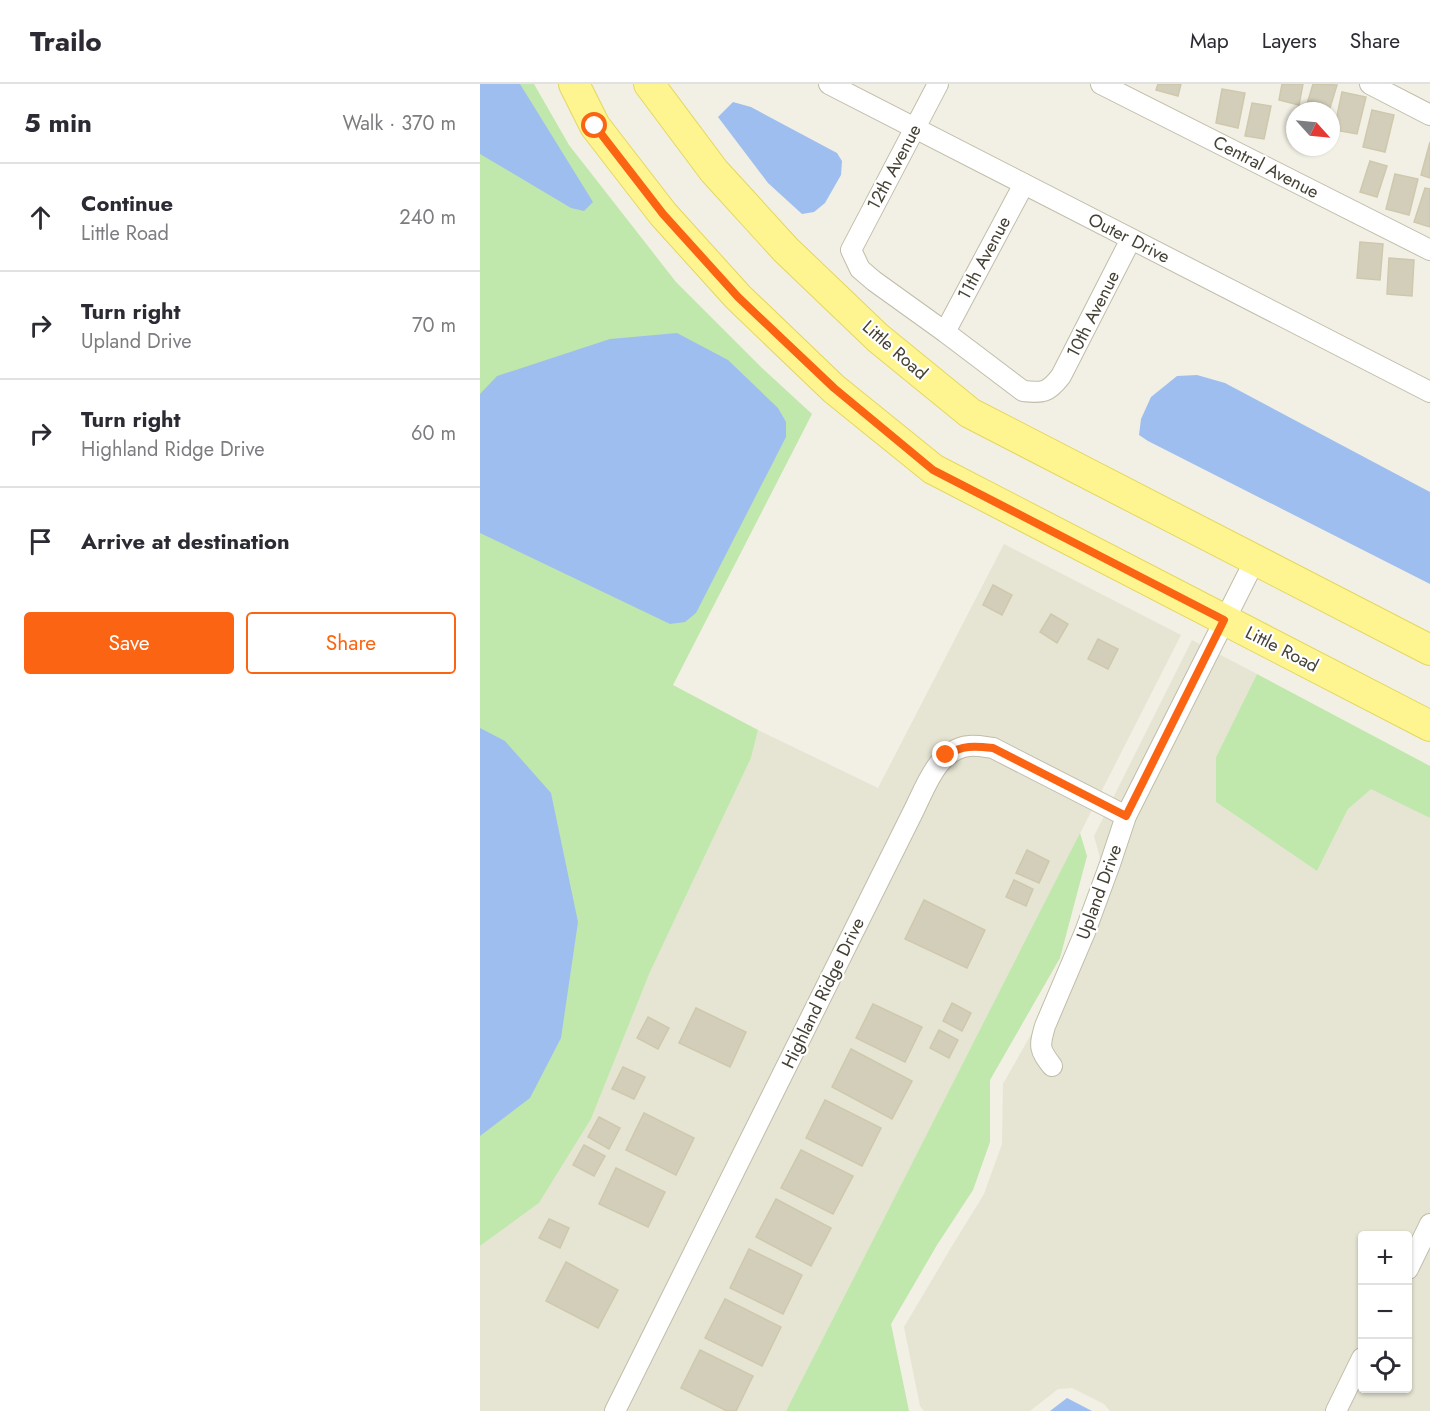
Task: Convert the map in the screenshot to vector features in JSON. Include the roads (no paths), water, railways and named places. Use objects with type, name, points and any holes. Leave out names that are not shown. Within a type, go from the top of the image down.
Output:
[{"type":"main road","name":"Little Road","points":[[574,84],[595,126],[663,214],[738,297],[834,388],[933,470],[1430,726]]},
{"type":"main road","name":"Little Road","points":[[649,84],[714,171],[786,250],[878,338],[970,413],[1430,650]]},
{"type":"street","name":"Outer Drive","points":[[829,84],[1430,392]]},
{"type":"street","name":"12th Avenue","points":[[938,84],[851,250],[860,269],[945,332]]},
{"type":"street","name":"Central Avenue","points":[[1101,84],[1430,250]]},
{"type":"street","points":[[1370,84],[1430,115]]},
{"type":"street","name":"11th Avenue","points":[[945,332],[1024,184]]},
{"type":"street","name":"10th Avenue","points":[[945,332],[1023,391],[1038,393],[1052,388],[1061,376],[1131,239]]},
{"type":"street","name":"Upland Drive","points":[[1052,1066],[1042,1053],[1043,1034],[1085,932],[1126,816],[1255,560]]},
{"type":"street","name":"Highland Ridge Drive","points":[[615,1411],[932,773],[946,755],[970,746],[993,748],[1126,816]]},
{"type":"street","points":[[1412,1259],[1430,1224]]},
{"type":"street","points":[[1336,1411],[1358,1366]]},
{"type":"water","points":[[480,84],[520,84],[593,202],[584,211],[571,208],[480,154]]},
{"type":"water","points":[[733,102],[751,107],[837,153],[842,161],[841,175],[825,203],[814,212],[802,214],[768,183],[718,117]]},
{"type":"water","points":[[677,333],[728,360],[778,408],[786,422],[786,437],[696,613],[685,622],[670,624],[480,533],[480,394],[497,376],[610,339]]},
{"type":"water","points":[[1197,375],[1225,383],[1430,492],[1430,584],[1139,435],[1141,419],[1151,397],[1177,376]]},
{"type":"water","points":[[480,728],[505,741],[551,793],[578,922],[561,1038],[530,1098],[480,1136]]},
{"type":"water","points":[[1067,1398],[1092,1411],[1050,1411]]}]
